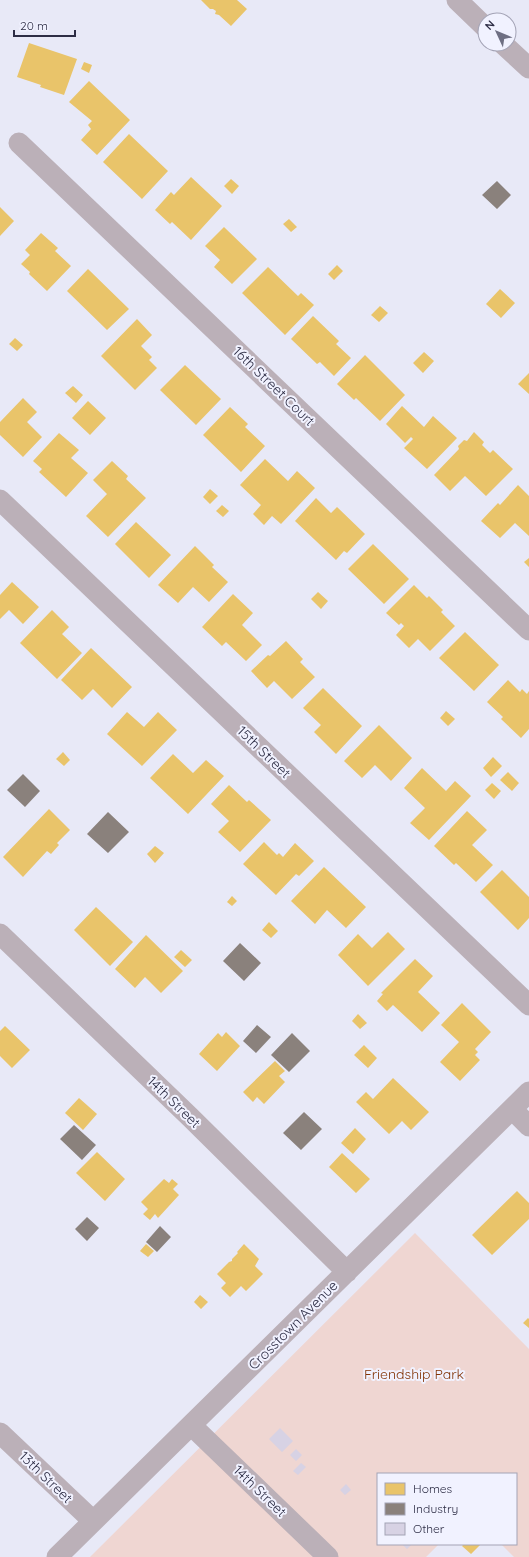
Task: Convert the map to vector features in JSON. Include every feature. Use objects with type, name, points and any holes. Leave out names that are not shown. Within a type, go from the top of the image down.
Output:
[{"type":"street","points":[[456,0],[477,20]]},
{"type":"street","points":[[512,52],[529,68]]},
{"type":"street","name":"16th Street Court","points":[[19,144],[529,630]]},
{"type":"street","name":"15th Street","points":[[0,500],[529,1005]]},
{"type":"street","name":"14th Street","points":[[0,934],[190,1117],[347,1272]]},
{"type":"street","name":"Crosstown Avenue","points":[[57,1557],[529,1092]]},
{"type":"street","points":[[512,1109],[529,1126]]},
{"type":"street","name":"14th Street","points":[[191,1425],[328,1557]]},
{"type":"street","name":"13th Street","points":[[0,1433],[93,1521]]},
{"type":"green space","name":"Friendship Park","points":[[415,1233],[529,1349],[529,1557],[514,1557],[502,1545],[517,1545],[517,1473],[377,1473],[377,1545],[438,1545],[426,1557],[90,1557]]},
{"type":"building: Homes","points":[[201,0],[237,0],[247,9],[231,26],[219,15],[215,14],[216,11],[210,9]]},
{"type":"building: Homes","points":[[29,43],[77,59],[64,95],[17,77]]},
{"type":"building: Homes","points":[[84,62],[92,65],[89,73],[81,69]]},
{"type":"building: Homes","points":[[89,81],[130,120],[97,155],[81,140],[91,129],[88,125],[92,121],[69,102]]},
{"type":"building: Homes","points":[[129,134],[168,171],[142,199],[103,162]]},
{"type":"building: Homes","points":[[191,177],[222,206],[191,240],[172,222],[170,224],[155,210],[171,192],[174,195]]},
{"type":"building: Homes","points":[[231,179],[239,186],[232,194],[224,186]]},
{"type":"building: Homes","points":[[0,207],[14,221],[0,236]]},
{"type":"building: Homes","points":[[289,219],[297,227],[291,232],[283,224]]},
{"type":"building: Homes","points":[[224,227],[257,259],[232,284],[214,267],[220,260],[205,246]]},
{"type":"building: Homes","points":[[41,233],[58,248],[55,251],[71,266],[47,291],[21,264],[30,255],[25,250]]},
{"type":"building: Homes","points":[[337,265],[343,271],[334,280],[328,274]]},
{"type":"building: Homes","points":[[268,267],[298,296],[301,293],[314,305],[285,335],[242,293]]},
{"type":"building: Homes","points":[[88,269],[129,309],[107,330],[67,291]]},
{"type":"building: Homes","points":[[500,289],[515,303],[501,318],[486,304]]},
{"type":"building: Homes","points":[[380,306],[388,313],[379,322],[371,315]]},
{"type":"building: Homes","points":[[313,316],[339,341],[336,344],[351,358],[334,376],[320,362],[317,364],[291,339]]},
{"type":"building: Homes","points":[[137,319],[152,335],[141,346],[152,357],[149,360],[157,368],[135,390],[101,356]]},
{"type":"building: Homes","points":[[15,338],[23,345],[17,351],[9,344]]},
{"type":"building: Homes","points":[[424,352],[434,361],[423,373],[413,363]]},
{"type":"building: Homes","points":[[365,355],[405,395],[380,421],[356,398],[354,400],[337,384]]},
{"type":"building: Homes","points":[[185,365],[221,399],[196,425],[160,390]]},
{"type":"building: Homes","points":[[529,373],[529,394],[518,384]]},
{"type":"building: Homes","points":[[73,386],[83,395],[76,403],[65,393]]},
{"type":"building: Homes","points":[[23,398],[37,412],[27,422],[42,437],[23,457],[0,435],[0,422]]},
{"type":"building: Homes","points":[[88,401],[106,418],[90,435],[72,418]]},
{"type":"building: Homes","points":[[402,406],[424,427],[433,416],[457,438],[427,469],[404,448],[413,439],[411,437],[405,443],[386,424]]},
{"type":"building: Homes","points":[[230,407],[248,424],[245,427],[265,446],[241,472],[203,435]]},
{"type":"building: Homes","points":[[474,432],[484,442],[482,445],[490,453],[493,450],[513,469],[486,496],[465,476],[450,491],[434,475],[459,449],[458,446],[464,440],[467,441]]},
{"type":"building: Homes","points":[[59,433],[79,450],[71,458],[88,473],[66,497],[39,472],[42,469],[33,461]]},
{"type":"building: Homes","points":[[265,459],[288,481],[297,471],[315,488],[281,524],[272,516],[264,525],[253,514],[261,505],[240,485]]},
{"type":"building: Homes","points":[[112,461],[128,476],[126,479],[146,498],[108,537],[86,516],[107,494],[93,480]]},
{"type":"building: Homes","points":[[518,485],[529,496],[529,536],[515,523],[500,538],[481,521],[498,503],[500,505]]},
{"type":"building: Homes","points":[[210,489],[218,496],[210,504],[203,497]]},
{"type":"building: Homes","points":[[316,498],[331,513],[337,507],[365,534],[347,553],[344,551],[336,560],[295,521]]},
{"type":"building: Homes","points":[[222,505],[229,511],[223,517],[216,511]]},
{"type":"building: Homes","points":[[136,522],[171,555],[149,578],[115,544]]},
{"type":"building: Homes","points":[[373,544],[409,579],[384,604],[348,569]]},
{"type":"building: Homes","points":[[195,546],[214,565],[212,567],[228,582],[209,602],[193,587],[178,603],[158,585]]},
{"type":"building: Homes","points":[[529,558],[529,567],[524,562]]},
{"type":"building: Homes","points":[[12,582],[39,607],[23,624],[9,610],[0,619],[0,595]]},
{"type":"building: Homes","points":[[414,585],[427,598],[429,596],[443,610],[441,612],[455,626],[430,651],[418,639],[409,648],[396,635],[404,626],[401,623],[399,625],[386,613]]},
{"type":"building: Homes","points":[[318,592],[328,601],[321,609],[311,599]]},
{"type":"building: Homes","points":[[233,594],[253,613],[242,625],[262,645],[246,661],[226,642],[222,646],[202,627]]},
{"type":"building: Homes","points":[[52,610],[69,627],[62,634],[82,653],[57,679],[20,643]]},
{"type":"building: Homes","points":[[465,632],[499,665],[474,691],[439,658]]},
{"type":"building: Homes","points":[[286,641],[303,659],[300,662],[315,677],[292,699],[274,681],[267,688],[251,671]]},
{"type":"building: Homes","points":[[91,648],[132,687],[112,708],[93,689],[82,700],[61,680]]},
{"type":"building: Homes","points":[[508,680],[520,692],[522,689],[527,694],[529,691],[529,729],[521,738],[501,719],[503,717],[487,702]]},
{"type":"building: Homes","points":[[323,688],[362,726],[336,754],[314,732],[321,725],[303,708]]},
{"type":"building: Homes","points":[[446,711],[455,719],[448,726],[440,718]]},
{"type":"building: Homes","points":[[127,712],[144,727],[158,712],[177,730],[142,766],[107,734]]},
{"type":"building: Homes","points":[[379,725],[412,758],[391,781],[375,765],[362,778],[344,761]]},
{"type":"building: Homes","points":[[63,752],[70,760],[64,766],[56,759]]},
{"type":"building: Homes","points":[[173,754],[193,773],[206,760],[224,776],[188,814],[150,778]]},
{"type":"building: Homes","points":[[493,757],[502,766],[491,777],[483,768]]},
{"type":"building: Homes","points":[[422,768],[446,791],[455,781],[471,796],[429,840],[410,823],[425,808],[404,788]]},
{"type":"building: Homes","points":[[508,772],[519,783],[512,791],[500,780]]},
{"type":"building: Homes","points":[[492,783],[501,791],[494,799],[485,790]]},
{"type":"building: Homes","points":[[229,785],[247,802],[249,800],[271,820],[240,852],[218,832],[229,821],[211,804]]},
{"type":"building: Homes","points":[[49,809],[70,830],[57,843],[59,845],[51,854],[47,851],[23,877],[3,857]]},
{"type":"building: Homes","points":[[467,811],[487,830],[472,845],[493,865],[476,882],[456,863],[454,865],[434,846]]},
{"type":"building: Homes","points":[[264,842],[277,855],[279,853],[283,857],[295,843],[314,861],[299,876],[296,874],[276,895],[243,864]]},
{"type":"building: Homes","points":[[155,846],[164,853],[155,863],[147,854]]},
{"type":"building: Homes","points":[[324,867],[366,907],[346,928],[327,910],[315,924],[291,901]]},
{"type":"building: Homes","points":[[502,870],[529,897],[529,918],[518,930],[480,892]]},
{"type":"building: Homes","points":[[232,896],[237,901],[232,906],[227,902]]},
{"type":"building: Homes","points":[[96,907],[133,942],[110,966],[74,930]]},
{"type":"building: Homes","points":[[269,922],[278,931],[271,938],[262,930]]},
{"type":"building: Homes","points":[[388,932],[405,949],[368,986],[338,955],[358,934],[372,948]]},
{"type":"building: Homes","points":[[146,935],[183,971],[161,993],[145,977],[135,988],[115,969]]},
{"type":"building: Homes","points":[[181,950],[192,960],[185,967],[174,957]]},
{"type":"building: Homes","points":[[415,959],[433,976],[418,992],[440,1013],[422,1032],[393,1005],[387,1011],[377,1001],[383,994],[381,993]]},
{"type":"building: Homes","points":[[462,1003],[491,1032],[475,1049],[478,1052],[475,1055],[480,1060],[460,1081],[440,1062],[459,1042],[441,1025]]},
{"type":"building: Homes","points":[[358,1014],[367,1023],[360,1029],[352,1021]]},
{"type":"building: Homes","points":[[5,1026],[30,1050],[12,1068],[0,1056],[0,1031]]},
{"type":"building: Homes","points":[[226,1032],[240,1046],[217,1071],[199,1054],[218,1033],[222,1037]]},
{"type":"building: Homes","points":[[364,1045],[377,1058],[368,1068],[354,1055]]},
{"type":"building: Homes","points":[[275,1061],[285,1071],[279,1076],[285,1082],[264,1104],[257,1097],[253,1102],[243,1092]]},
{"type":"building: Homes","points":[[393,1078],[429,1112],[411,1130],[402,1121],[389,1134],[356,1102],[366,1092],[373,1099]]},
{"type":"building: Homes","points":[[79,1098],[97,1114],[83,1130],[65,1113]]},
{"type":"building: Homes","points":[[355,1128],[366,1139],[353,1154],[341,1143]]},
{"type":"building: Homes","points":[[97,1152],[125,1179],[105,1201],[76,1173]]},
{"type":"building: Homes","points":[[342,1153],[370,1179],[356,1193],[329,1167]]},
{"type":"building: Homes","points":[[164,1179],[169,1183],[172,1179],[178,1184],[173,1189],[179,1195],[158,1218],[155,1214],[150,1220],[143,1214],[148,1209],[141,1202]]},
{"type":"building: Homes","points":[[517,1191],[529,1203],[529,1219],[492,1255],[472,1235]]},
{"type":"building: Homes","points":[[146,1244],[154,1251],[148,1257],[140,1251]]},
{"type":"building: Homes","points":[[244,1244],[259,1259],[255,1266],[263,1274],[246,1291],[241,1286],[230,1297],[221,1288],[226,1283],[217,1274],[229,1262],[232,1261]]},
{"type":"building: Homes","points":[[200,1295],[208,1302],[201,1309],[194,1302]]},
{"type":"building: Homes","points":[[528,1318],[529,1319],[529,1328],[523,1323]]},
{"type":"building: Homes","points":[[463,1545],[480,1545],[471,1554],[462,1546]]},
{"type":"building: Industry","points":[[497,181],[511,195],[497,209],[482,195]]},
{"type":"building: Industry","points":[[23,774],[40,791],[25,807],[7,790]]},
{"type":"building: Industry","points":[[108,812],[129,832],[108,853],[87,834]]},
{"type":"building: Industry","points":[[240,943],[261,963],[244,981],[223,961]]},
{"type":"building: Industry","points":[[257,1025],[271,1037],[256,1053],[243,1041]]},
{"type":"building: Industry","points":[[292,1033],[310,1051],[289,1072],[271,1055]]},
{"type":"building: Industry","points":[[304,1112],[322,1129],[301,1150],[283,1133]]},
{"type":"building: Industry","points":[[74,1125],[96,1145],[82,1160],[60,1139]]},
{"type":"building: Industry","points":[[87,1217],[99,1228],[87,1241],[75,1229]]},
{"type":"building: Industry","points":[[160,1226],[171,1237],[157,1252],[146,1242]]},
{"type":"building: Other","points":[[280,1428],[293,1441],[282,1452],[269,1439]]},
{"type":"building: Other","points":[[296,1449],[302,1455],[296,1461],[290,1455]]},
{"type":"building: Other","points":[[301,1463],[306,1467],[298,1475],[293,1471]]},
{"type":"building: Other","points":[[346,1484],[351,1490],[345,1495],[340,1490]]},
{"type":"building: Other","points":[[403,1545],[411,1545],[407,1549]]}]
